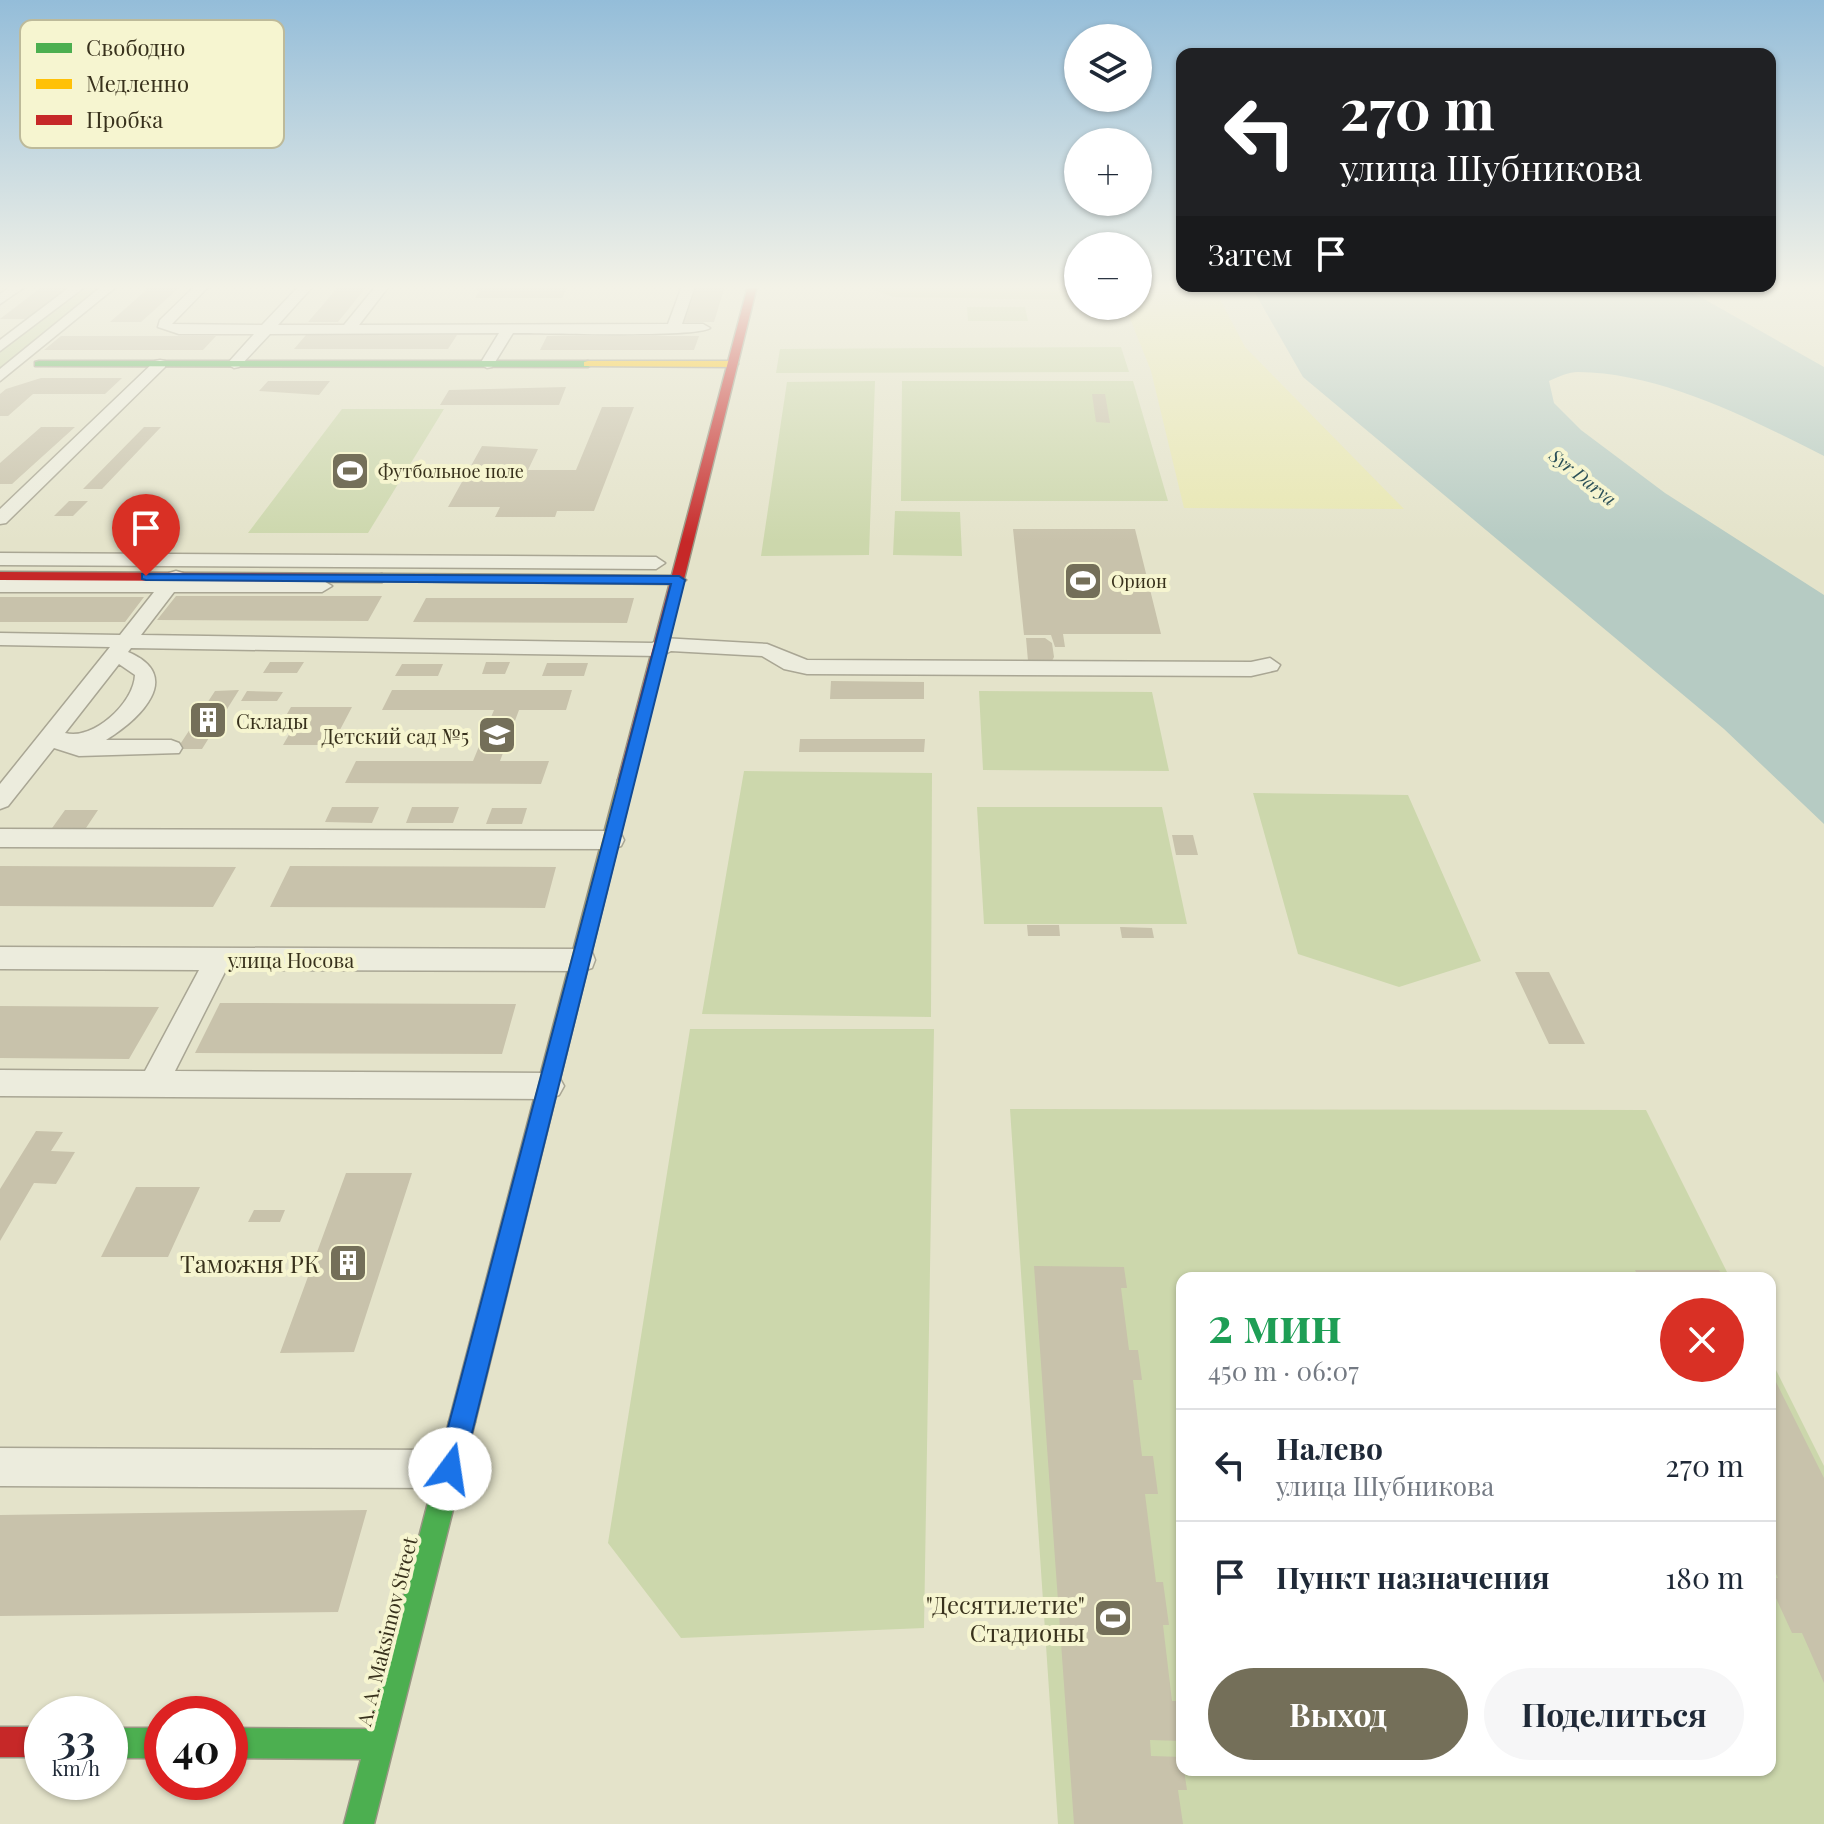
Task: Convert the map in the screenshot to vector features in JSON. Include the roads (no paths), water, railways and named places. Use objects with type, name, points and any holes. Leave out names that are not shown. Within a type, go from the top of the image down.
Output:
[{"type":"street","points":[[0,519],[153,371]]},
{"type":"street","name":"A. A. Maksimov Street","points":[[359,1824],[731,371]]},
{"type":"street","points":[[0,559],[656,563]]},
{"type":"street","points":[[0,576],[650,587]]},
{"type":"street","points":[[0,586],[172,581],[679,580]]},
{"type":"street","points":[[0,800],[172,581]]},
{"type":"street","points":[[0,639],[120,647],[661,647],[767,650],[791,664],[807,667],[1251,669],[1270,665]]},
{"type":"street","points":[[43,743],[81,742],[108,730],[128,711],[146,684],[146,675],[120,647]]},
{"type":"street","points":[[43,743],[51,748],[171,748]]},
{"type":"street","points":[[0,838],[612,840]]},
{"type":"street","name":"улица Носова","points":[[0,958],[582,960]]},
{"type":"street","points":[[153,1084],[218,959]]},
{"type":"street","points":[[0,1083],[549,1086]]},
{"type":"street","points":[[0,1467],[450,1469]]},
{"type":"street","points":[[0,1742],[24,1742]]},
{"type":"street","points":[[248,1743],[380,1744]]},
{"type":"water","name":"Syr Darya","points":[[1300,371],[1824,371],[1824,456],[1705,400],[1642,380],[1578,372],[1549,381],[1554,403],[1581,430],[1665,493],[1824,595],[1824,824],[1724,729]]},
{"type":"place","name":"Футбольное поле","points":[[350,471]]},
{"type":"place","name":"Орион","points":[[1083,581]]},
{"type":"place","name":"Склады","points":[[208,720]]},
{"type":"place","name":"Детский сад №5","points":[[497,735]]},
{"type":"place","name":"Таможня РК","points":[[348,1263]]},
{"type":"place","name":"\"Десятилетие\" Стадионы","points":[[1113,1618]]}]
